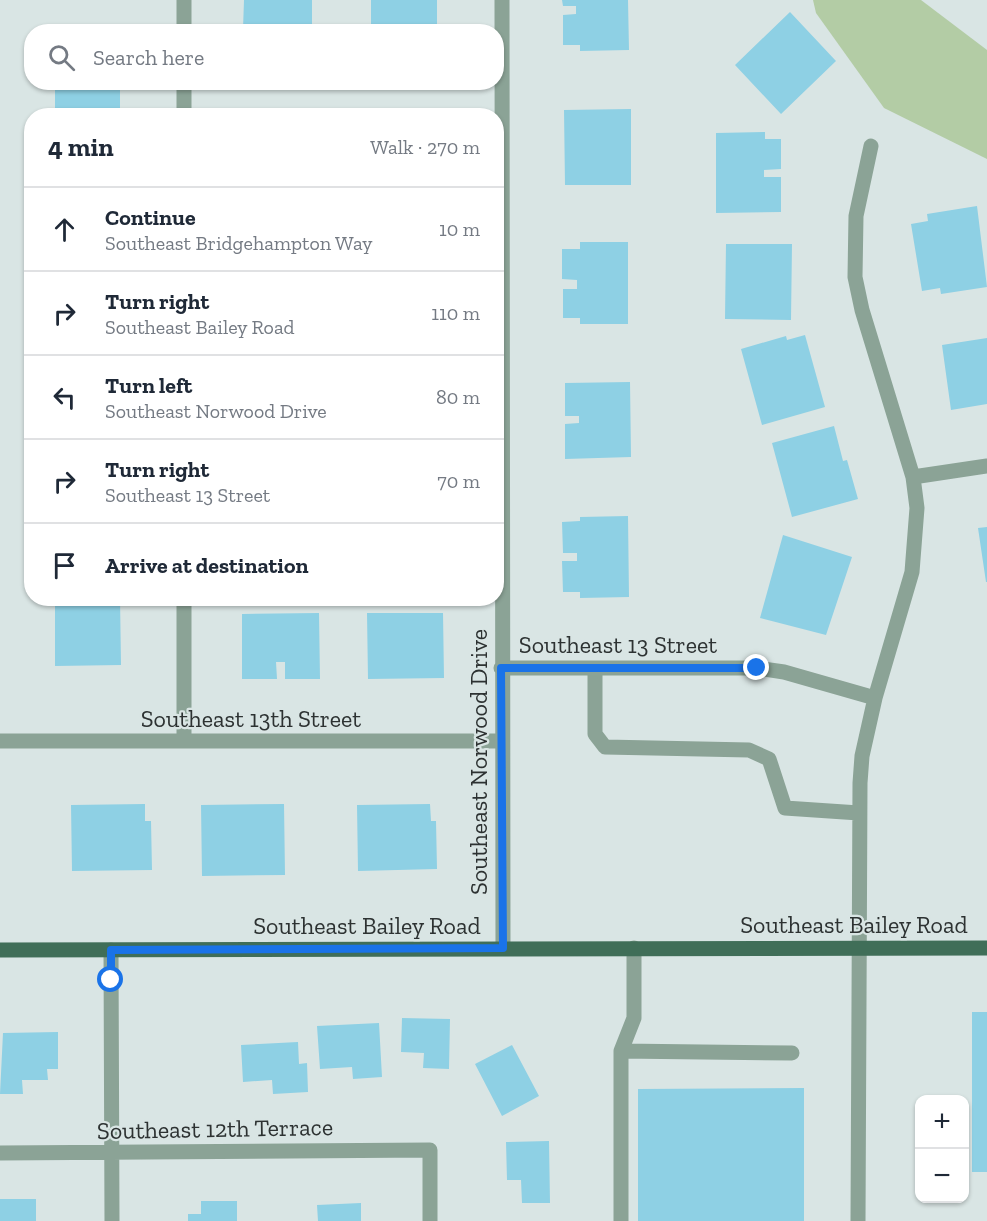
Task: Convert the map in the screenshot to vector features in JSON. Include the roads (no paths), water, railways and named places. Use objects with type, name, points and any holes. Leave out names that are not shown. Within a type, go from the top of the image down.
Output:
[{"type":"main road","name":"Southeast Bailey Road","points":[[0,950],[987,948]]},
{"type":"street","points":[[184,0],[184,24]]},
{"type":"street","name":"Southeast Norwood Drive","points":[[502,0],[502,24]]},
{"type":"street","points":[[184,90],[184,108]]},
{"type":"street","name":"Southeast Norwood Drive","points":[[502,90],[502,108]]},
{"type":"street","points":[[858,1221],[862,756],[875,698],[912,572],[917,508],[913,477],[861,310],[855,277],[856,216],[871,146]]},
{"type":"street","points":[[913,477],[987,466]]},
{"type":"street","points":[[184,606],[184,741]]},
{"type":"street","name":"Southeast Norwood Drive","points":[[501,606],[503,948]]},
{"type":"street","name":"Southeast 13 Street","points":[[501,668],[757,668],[784,672],[875,698]]},
{"type":"street","points":[[595,668],[595,734],[605,747],[749,750],[769,759],[785,808],[860,813]]},
{"type":"street","name":"Southeast 13th Street","points":[[0,741],[501,741]]},
{"type":"street","points":[[621,1221],[621,1051],[634,1018],[634,948]]},
{"type":"street","points":[[111,950],[112,1221]]},
{"type":"street","points":[[621,1051],[792,1053]]},
{"type":"street","name":"Southeast 12th Terrace","points":[[0,1153],[430,1150],[430,1221]]}]
